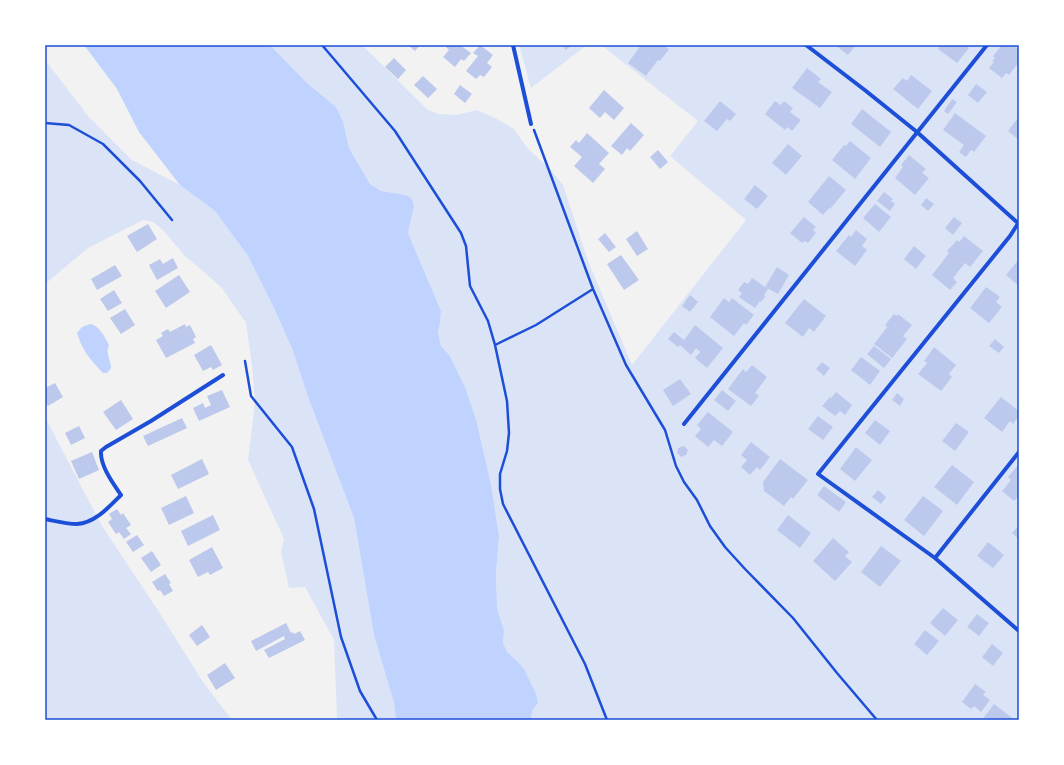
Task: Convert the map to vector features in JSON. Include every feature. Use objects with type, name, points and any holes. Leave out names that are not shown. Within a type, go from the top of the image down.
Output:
[{"type":"street","points":[[513,45],[531,124]]},
{"type":"street","points":[[806,45],[917,132],[1019,223],[818,474],[935,558],[1019,632]]},
{"type":"street","points":[[684,424],[987,45]]},
{"type":"street","points":[[45,519],[76,524],[88,522],[99,515],[121,495],[112,483],[101,458],[101,451],[223,375]]},
{"type":"street","points":[[935,558],[1019,452]]},
{"type":"path","points":[[322,45],[394,131],[461,233],[466,246],[470,286],[488,321],[495,345],[507,401],[509,434],[507,451],[500,474],[500,490],[503,504],[585,664],[607,720]]},
{"type":"path","points":[[45,123],[69,125],[103,144],[140,181],[172,220]]},
{"type":"path","points":[[531,124],[593,289],[626,365],[665,430],[676,466],[684,482],[697,500],[710,526],[725,547],[793,618],[877,720]]},
{"type":"path","points":[[495,345],[536,325],[593,289]]},
{"type":"path","points":[[245,361],[251,396],[292,447],[314,509],[341,637],[360,690],[377,720]]},
{"type":"shaded area","points":[[270,45],[362,45],[428,110],[439,114],[456,115],[477,110],[514,129],[528,149],[551,170],[563,185],[588,261],[632,365],[746,220],[670,156],[698,121],[601,45],[1019,45],[1019,720],[533,720],[531,716],[533,709],[517,661],[507,652],[503,643],[504,631],[497,608],[496,573],[499,536],[491,484],[476,419],[465,387],[450,356],[441,346],[438,332],[441,311],[408,233],[414,206],[412,199],[406,195],[381,191],[370,184],[349,148],[343,121],[336,107],[306,82]]},
{"type":"shaded area","points":[[519,45],[587,45],[531,88]]},
{"type":"shaded area","points":[[45,60],[89,117],[132,160],[180,185],[215,211],[248,256],[274,308],[293,351],[308,397],[354,518],[374,635],[394,703],[396,720],[337,720],[334,640],[305,587],[289,588],[281,552],[284,539],[248,460],[255,402],[252,365],[246,323],[221,287],[185,256],[162,229],[153,222],[143,220],[88,248],[45,284]]},
{"type":"shaded area","points":[[45,417],[102,526],[203,682],[232,720],[45,720]]},
{"type":"water","points":[[84,45],[270,45],[306,82],[336,107],[343,121],[349,148],[370,184],[381,191],[406,195],[412,199],[414,206],[408,233],[441,311],[438,332],[441,346],[450,356],[465,387],[476,419],[491,484],[499,536],[496,573],[497,608],[504,631],[503,643],[507,652],[524,669],[536,694],[538,703],[533,709],[531,716],[533,720],[396,720],[394,703],[374,635],[354,518],[308,397],[293,351],[274,308],[248,256],[215,211],[180,185],[139,132],[117,89]]},
{"type":"water","points":[[90,324],[99,329],[109,345],[108,354],[111,368],[107,373],[103,373],[91,360],[79,339],[77,333],[82,327]]},
{"type":"building","points":[[408,45],[420,45],[415,51]]},
{"type":"building","points":[[447,45],[460,45],[471,53],[464,61],[461,59],[455,67],[443,57],[449,50],[446,47]]},
{"type":"building","points":[[480,45],[493,55],[487,63],[492,67],[484,77],[480,75],[476,79],[466,71],[478,56],[473,53]]},
{"type":"building","points":[[562,45],[572,45],[566,50]]},
{"type":"building","points":[[641,45],[663,45],[669,49],[660,61],[658,60],[646,76],[628,63]]},
{"type":"building","points":[[835,45],[856,45],[848,55]]},
{"type":"building","points":[[941,45],[965,45],[969,48],[957,63],[938,49]]},
{"type":"building","points":[[1002,45],[1013,45],[1019,50],[1019,62],[1009,75],[1006,73],[1002,78],[989,68],[994,62],[992,61],[995,58],[993,56]]},
{"type":"building","points":[[394,58],[406,70],[398,79],[385,67]]},
{"type":"building","points":[[807,68],[821,79],[818,82],[832,92],[820,108],[792,88]]},
{"type":"building","points":[[911,75],[932,91],[918,109],[893,89],[903,78],[907,81]]},
{"type":"building","points":[[423,76],[437,89],[428,98],[414,85]]},
{"type":"building","points":[[976,84],[987,92],[978,103],[968,95]]},
{"type":"building","points":[[460,85],[472,94],[465,103],[454,94]]},
{"type":"building","points":[[604,90],[624,108],[614,120],[605,112],[600,118],[589,108]]},
{"type":"building","points":[[952,99],[957,102],[948,114],[944,111]]},
{"type":"building","points":[[720,101],[736,114],[730,121],[727,119],[717,131],[704,121]]},
{"type":"building","points":[[775,101],[781,105],[784,101],[793,108],[790,112],[801,120],[792,131],[787,127],[785,130],[765,114]]},
{"type":"building","points":[[862,109],[891,132],[880,147],[851,124]]},
{"type":"building","points":[[955,113],[986,136],[974,152],[971,150],[966,157],[959,152],[964,145],[943,130]]},
{"type":"building","points":[[1017,119],[1019,120],[1019,140],[1008,131]]},
{"type":"building","points":[[631,123],[644,135],[630,151],[627,148],[622,155],[611,146]]},
{"type":"building","points":[[587,133],[609,153],[599,164],[605,169],[593,183],[574,166],[582,157],[570,147],[576,140],[579,143]]},
{"type":"building","points":[[850,141],[871,158],[855,179],[832,160],[844,145],[846,146]]},
{"type":"building","points":[[788,144],[802,156],[786,175],[772,163]]},
{"type":"building","points":[[658,150],[668,162],[660,169],[650,157]]},
{"type":"building","points":[[909,155],[926,169],[922,173],[929,178],[915,195],[895,178],[903,167],[901,165]]},
{"type":"building","points":[[829,176],[846,190],[823,215],[808,202]]},
{"type":"building","points":[[755,185],[768,196],[757,209],[744,199]]},
{"type":"building","points":[[884,192],[893,199],[891,201],[895,204],[890,211],[877,201]]},
{"type":"building","points":[[926,198],[934,204],[928,211],[921,205]]},
{"type":"building","points":[[875,204],[891,217],[879,232],[863,218]]},
{"type":"building","points":[[804,217],[816,227],[813,230],[816,233],[808,243],[805,241],[802,243],[790,233]]},
{"type":"building","points":[[954,217],[962,223],[953,235],[945,228]]},
{"type":"building","points":[[148,224],[157,239],[137,252],[127,236]]},
{"type":"building","points":[[856,230],[867,239],[862,246],[867,250],[855,266],[836,251],[849,235],[851,237]]},
{"type":"building","points":[[637,231],[648,249],[637,256],[626,239]]},
{"type":"building","points":[[605,233],[616,247],[609,252],[598,239]]},
{"type":"building","points":[[964,236],[983,251],[970,267],[965,263],[953,278],[957,282],[950,290],[932,275],[949,253],[947,251],[957,240],[959,242]]},
{"type":"building","points":[[914,246],[926,256],[916,269],[904,259]]},
{"type":"building","points":[[621,255],[639,280],[624,290],[607,264]]},
{"type":"building","points":[[173,258],[178,268],[157,280],[149,265],[160,259],[163,264]]},
{"type":"building","points":[[1019,259],[1019,286],[1006,275]]},
{"type":"building","points":[[115,265],[122,276],[97,290],[91,279]]},
{"type":"building","points":[[777,267],[789,275],[778,294],[765,287]]},
{"type":"building","points":[[179,275],[190,292],[166,308],[155,291]]},
{"type":"building","points":[[752,278],[768,289],[764,295],[766,296],[755,308],[739,297],[742,293],[738,290],[744,282],[748,284]]},
{"type":"building","points":[[986,287],[1000,297],[996,302],[1002,307],[989,323],[970,308]]},
{"type":"building","points":[[114,290],[122,303],[108,311],[100,299]]},
{"type":"building","points":[[690,295],[698,302],[690,312],[682,306]]},
{"type":"building","points":[[724,298],[729,302],[732,298],[754,315],[746,325],[744,323],[734,336],[710,317]]},
{"type":"building","points":[[804,299],[826,316],[814,332],[809,328],[803,337],[785,323]]},
{"type":"building","points":[[125,309],[135,325],[121,334],[110,318]]},
{"type":"building","points":[[894,314],[897,316],[898,314],[912,325],[903,336],[907,339],[892,358],[874,344],[887,327],[885,325]]},
{"type":"building","points":[[185,324],[186,327],[190,325],[196,337],[193,339],[195,343],[166,358],[156,340],[163,336],[161,333],[168,329],[170,332]]},
{"type":"building","points":[[695,325],[723,348],[707,368],[695,358],[700,352],[696,348],[691,355],[680,345],[678,347],[668,339],[674,332],[684,340]]},
{"type":"building","points":[[995,339],[1004,347],[999,353],[989,346]]},
{"type":"building","points":[[211,345],[222,365],[213,370],[211,367],[203,371],[194,355]]},
{"type":"building","points":[[874,346],[891,359],[884,368],[867,354]]},
{"type":"building","points":[[934,347],[956,365],[949,374],[952,377],[941,391],[918,374],[927,363],[924,361]]},
{"type":"building","points":[[861,357],[880,371],[870,385],[851,370]]},
{"type":"building","points":[[822,362],[830,368],[824,376],[816,369]]},
{"type":"building","points":[[752,365],[767,377],[755,393],[759,396],[751,406],[728,389],[743,369],[746,372]]},
{"type":"building","points":[[680,379],[691,394],[673,406],[663,390]]},
{"type":"building","points":[[55,383],[63,397],[48,406],[45,401],[45,388]]},
{"type":"building","points":[[222,390],[230,407],[199,421],[193,408],[203,403],[205,408],[211,405],[207,396]]},
{"type":"building","points":[[722,390],[736,401],[728,411],[714,400]]},
{"type":"building","points":[[836,392],[852,405],[845,415],[840,411],[835,416],[822,406]]},
{"type":"building","points":[[897,393],[904,399],[900,406],[892,400]]},
{"type":"building","points":[[1001,397],[1019,411],[1019,416],[1013,424],[1010,421],[1002,432],[984,418]]},
{"type":"building","points":[[121,400],[133,419],[116,430],[103,412]]},
{"type":"building","points":[[708,412],[733,432],[722,446],[714,440],[708,447],[695,436],[701,429],[697,425]]},
{"type":"building","points":[[818,416],[833,427],[823,440],[808,429]]},
{"type":"building","points":[[182,418],[187,428],[148,446],[143,436]]},
{"type":"building","points":[[875,420],[890,431],[880,445],[865,433]]},
{"type":"building","points":[[956,423],[969,432],[955,451],[942,441]]},
{"type":"building","points":[[79,426],[85,438],[71,445],[65,433]]},
{"type":"building","points":[[751,442],[770,457],[760,470],[757,467],[750,475],[741,467],[747,460],[741,455]]},
{"type":"building","points":[[684,446],[688,450],[686,455],[681,457],[677,453],[678,448]]},
{"type":"building","points":[[856,447],[872,460],[855,481],[840,469]]},
{"type":"building","points":[[92,452],[99,470],[79,479],[71,461]]},
{"type":"building","points":[[202,459],[209,474],[178,489],[171,475]]},
{"type":"building","points":[[780,459],[808,480],[793,499],[791,497],[784,506],[764,491],[763,482]]},
{"type":"building","points":[[1019,464],[1019,496],[1014,501],[1002,491],[1011,480],[1008,477]]},
{"type":"building","points":[[952,465],[974,482],[957,505],[934,487]]},
{"type":"building","points":[[824,486],[846,502],[839,512],[817,495]]},
{"type":"building","points":[[878,490],[886,497],[881,504],[872,497]]},
{"type":"building","points":[[186,496],[194,513],[169,525],[161,508]]},
{"type":"building","points":[[923,496],[943,511],[924,536],[904,520]]},
{"type":"building","points":[[117,509],[121,515],[123,513],[131,525],[126,528],[131,534],[124,539],[119,532],[116,534],[108,522],[112,519],[109,514]]},
{"type":"building","points":[[213,515],[220,530],[188,546],[181,531]]},
{"type":"building","points":[[788,515],[811,533],[800,548],[777,530]]},
{"type":"building","points":[[1019,525],[1019,539],[1012,533]]},
{"type":"building","points":[[137,535],[144,545],[133,552],[126,542]]},
{"type":"building","points":[[833,538],[849,552],[845,556],[852,562],[835,581],[813,561]]},
{"type":"building","points":[[988,542],[1004,555],[993,568],[977,556]]},
{"type":"building","points":[[881,546],[901,561],[880,587],[861,572]]},
{"type":"building","points":[[212,547],[223,568],[210,575],[208,572],[198,577],[189,560]]},
{"type":"building","points":[[152,551],[161,565],[151,572],[141,558]]},
{"type":"building","points":[[165,574],[171,583],[169,584],[173,591],[164,596],[160,590],[158,591],[152,582]]},
{"type":"building","points":[[943,608],[958,620],[945,636],[930,623]]},
{"type":"building","points":[[977,614],[989,623],[979,636],[967,627]]},
{"type":"building","points":[[286,623],[291,633],[293,632],[294,634],[300,631],[305,640],[269,658],[264,650],[285,639],[284,636],[256,651],[251,641]]},
{"type":"building","points":[[202,625],[210,637],[197,646],[189,635]]},
{"type":"building","points":[[925,630],[939,641],[927,655],[914,644]]},
{"type":"building","points":[[992,644],[1003,653],[993,666],[982,657]]},
{"type":"building","points":[[225,663],[235,678],[216,690],[207,675]]},
{"type":"building","points":[[975,684],[986,692],[983,695],[990,700],[981,712],[974,706],[971,709],[962,702]]},
{"type":"building","points":[[994,704],[1015,720],[982,720]]}]
